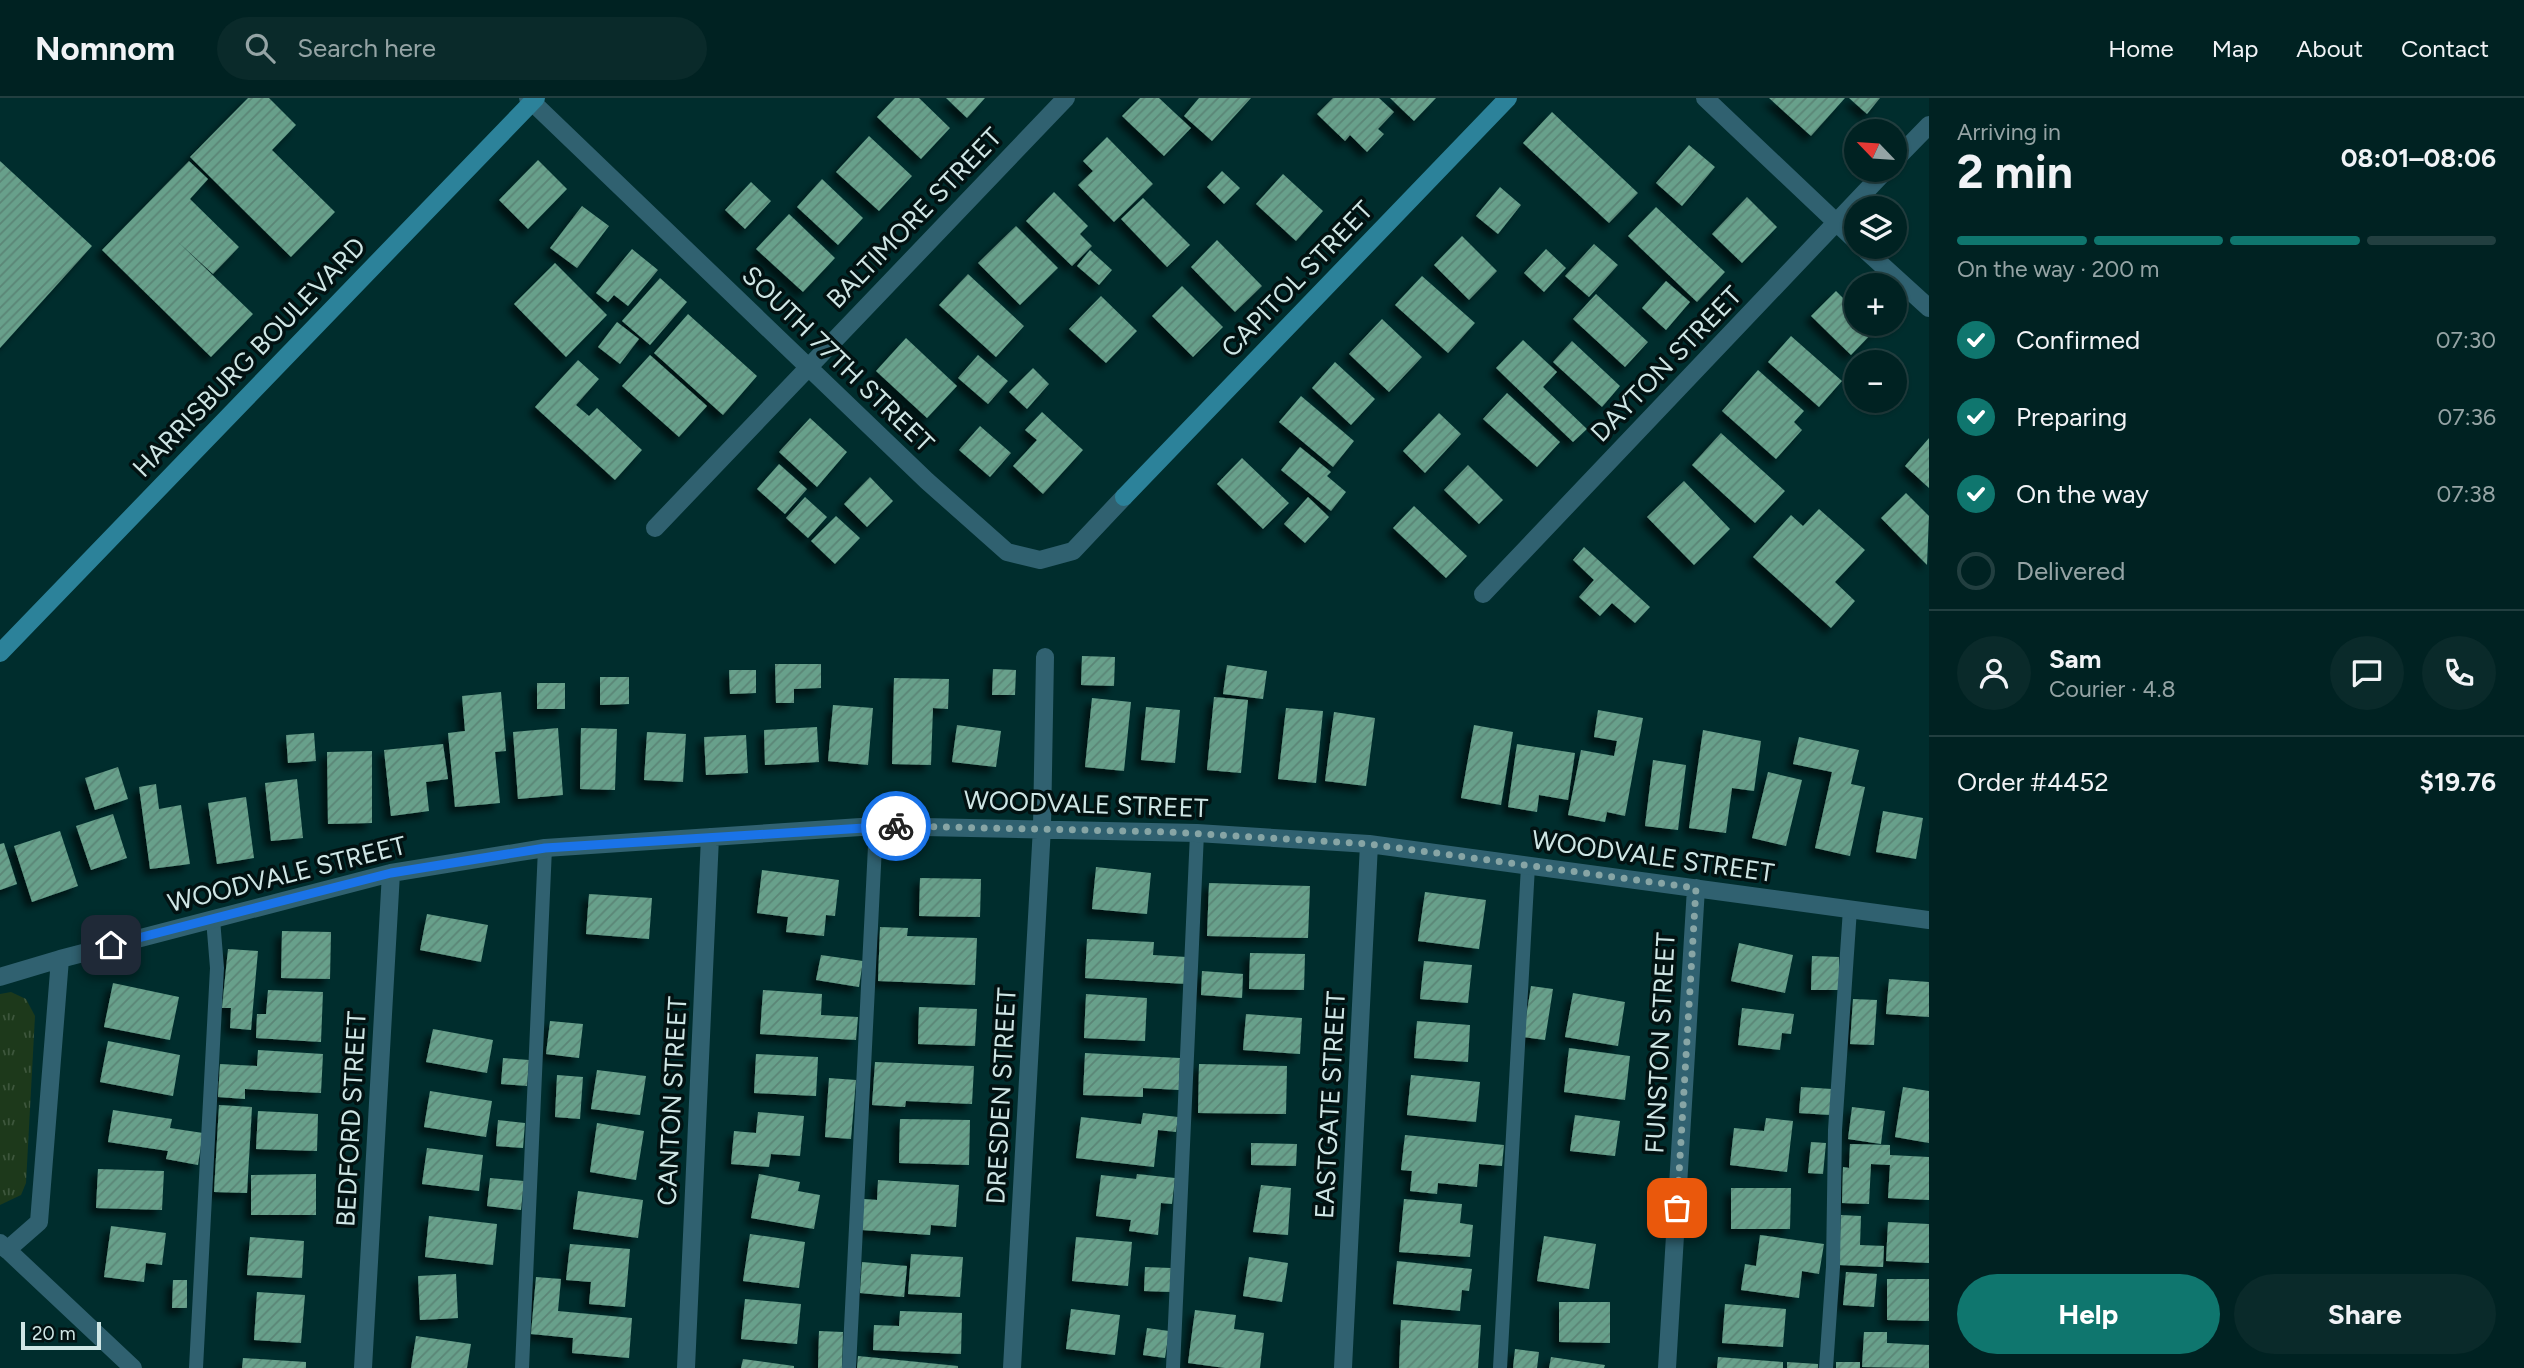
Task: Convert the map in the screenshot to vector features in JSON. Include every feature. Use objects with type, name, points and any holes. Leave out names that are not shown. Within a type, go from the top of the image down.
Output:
[{"type":"main road","name":"CAPITOL STREET","points":[[1124,497],[1508,98]]},
{"type":"main road","name":"HARRISBURG BOULEVARD","points":[[0,653],[532,100]]},
{"type":"street","name":"BALTIMORE STREET","points":[[655,528],[1066,98]]},
{"type":"street","points":[[1705,98],[1844,230]]},
{"type":"street","name":"SOUTH 77TH STREET","points":[[532,100],[927,481],[1007,552],[1040,560],[1073,551],[1124,497]]},
{"type":"street","points":[[1908,147],[1929,125]]},
{"type":"street","name":"DAYTON STREET","points":[[1483,594],[1875,182]]},
{"type":"street","points":[[1875,259],[1929,308]]},
{"type":"street","name":"DRESDEN STREET","points":[[1012,1368],[1042,827],[1045,657]]},
{"type":"street","name":"WOODVALE STREET","points":[[0,977],[391,873],[545,848],[876,826],[1042,827],[1198,833],[1369,844],[1929,920]]},
{"type":"street","name":"CANTON STREET","points":[[686,1368],[710,837]]},
{"type":"street","name":"EASTGATE STREET","points":[[1343,1368],[1369,844]]},
{"type":"street","name":"BEDFORD STREET","points":[[363,1368],[391,873]]},
{"type":"street","name":"FUNSTON STREET","points":[[1667,1368],[1696,888]]},
{"type":"street","points":[[60,959],[39,1222],[4,1247],[133,1368]]},
{"type":"lane","points":[[849,1368],[876,826]]},
{"type":"lane","points":[[1173,1368],[1198,833]]},
{"type":"lane","points":[[522,1368],[545,848]]},
{"type":"lane","points":[[1500,1368],[1528,866]]},
{"type":"lane","points":[[1826,1368],[1833,1267],[1835,1130],[1850,909]]},
{"type":"lane","points":[[196,1368],[217,968],[213,919]]},
{"type":"green space","points":[[11,992],[26,999],[35,1016],[26,1183],[21,1195],[0,1205],[0,994]]},
{"type":"building","points":[[248,98],[269,98],[296,125],[272,150],[335,212],[291,257],[190,157]]},
{"type":"building","points":[[895,98],[919,98],[950,128],[921,159],[877,117]]},
{"type":"building","points":[[946,98],[985,98],[967,118]]},
{"type":"building","points":[[1140,98],[1159,98],[1191,128],[1164,156],[1122,116]]},
{"type":"building","points":[[1199,98],[1251,98],[1212,141],[1184,116]]},
{"type":"building","points":[[1333,98],[1379,98],[1394,112],[1378,129],[1384,134],[1367,152],[1350,135],[1345,141],[1317,114]]},
{"type":"building","points":[[1390,98],[1436,98],[1414,121]]},
{"type":"building","points":[[1769,98],[1845,98],[1811,136]]},
{"type":"building","points":[[1849,98],[1880,98],[1867,114]]},
{"type":"building","points":[[1552,112],[1638,193],[1609,223],[1523,143]]},
{"type":"building","points":[[869,136],[912,176],[879,211],[836,172]]},
{"type":"building","points":[[1107,137],[1153,184],[1114,222],[1078,185],[1093,171],[1083,161]]},
{"type":"building","points":[[1689,145],[1715,167],[1682,206],[1656,183]]},
{"type":"building","points":[[538,160],[567,189],[528,229],[499,200]]},
{"type":"building","points":[[0,161],[92,246],[0,348]]},
{"type":"building","points":[[189,161],[208,179],[190,199],[239,247],[213,274],[177,241],[253,314],[211,357],[102,250]]},
{"type":"building","points":[[1222,171],[1240,188],[1224,204],[1207,187]]},
{"type":"building","points":[[1283,174],[1323,211],[1296,241],[1256,204]]},
{"type":"building","points":[[822,179],[863,218],[838,245],[797,207]]},
{"type":"building","points":[[751,182],[771,201],[745,229],[725,210]]},
{"type":"building","points":[[1500,187],[1521,205],[1498,234],[1476,216]]},
{"type":"building","points":[[1054,192],[1088,226],[1080,234],[1092,246],[1072,266],[1026,221]]},
{"type":"building","points":[[1747,197],[1777,227],[1742,263],[1712,234]]},
{"type":"building","points":[[1143,198],[1190,245],[1167,267],[1121,219]]},
{"type":"building","points":[[582,206],[609,226],[577,268],[550,248]]},
{"type":"building","points":[[1656,207],[1725,272],[1697,302],[1628,236]]},
{"type":"building","points":[[789,214],[835,258],[803,292],[756,249]]},
{"type":"building","points":[[1016,226],[1058,268],[1020,305],[978,263]]},
{"type":"building","points":[[1462,236],[1497,271],[1469,300],[1434,265]]},
{"type":"building","points":[[1217,240],[1262,286],[1235,312],[1191,267]]},
{"type":"building","points":[[1594,244],[1618,265],[1589,297],[1565,276]]},
{"type":"building","points":[[632,249],[658,270],[628,306],[614,295],[608,302],[596,293]]},
{"type":"building","points":[[1546,249],[1566,268],[1544,292],[1524,273]]},
{"type":"building","points":[[1090,250],[1112,270],[1099,285],[1077,266]]},
{"type":"building","points":[[555,263],[607,315],[566,357],[514,304]]},
{"type":"building","points":[[968,274],[1024,326],[996,357],[939,305]]},
{"type":"building","points":[[1422,276],[1475,323],[1448,353],[1395,305]]},
{"type":"building","points":[[660,278],[687,302],[650,345],[622,321]]},
{"type":"building","points":[[1666,281],[1690,302],[1666,330],[1642,308]]},
{"type":"building","points":[[1182,286],[1223,327],[1193,357],[1152,316]]},
{"type":"building","points":[[1836,291],[1844,299],[1844,336],[1869,336],[1856,350],[1846,350],[1811,316]]},
{"type":"building","points":[[1596,294],[1648,342],[1625,367],[1573,319]]},
{"type":"building","points":[[1101,296],[1137,331],[1106,363],[1069,329]]},
{"type":"building","points":[[688,314],[757,376],[723,415],[654,353]]},
{"type":"building","points":[[1382,319],[1422,357],[1389,392],[1349,354]]},
{"type":"building","points":[[617,322],[639,339],[620,364],[598,347]]},
{"type":"building","points":[[1791,336],[1842,381],[1819,407],[1768,362]]},
{"type":"building","points":[[906,338],[957,386],[927,418],[876,371]]},
{"type":"building","points":[[1523,340],[1557,372],[1543,387],[1587,429],[1573,442],[1496,368]]},
{"type":"building","points":[[1572,341],[1620,386],[1602,407],[1553,362]]},
{"type":"building","points":[[650,355],[707,406],[679,437],[622,386]]},
{"type":"building","points":[[978,355],[1008,381],[988,404],[958,378]]},
{"type":"building","points":[[578,360],[599,379],[576,405],[589,416],[597,408],[642,450],[615,480],[535,407]]},
{"type":"building","points":[[1335,362],[1375,399],[1351,425],[1312,388]]},
{"type":"building","points":[[1033,368],[1049,384],[1027,409],[1009,392]]},
{"type":"building","points":[[1758,370],[1804,411],[1794,422],[1802,430],[1776,459],[1722,411]]},
{"type":"building","points":[[1507,393],[1560,442],[1537,467],[1483,419]]},
{"type":"building","points":[[1301,396],[1354,441],[1333,467],[1279,422]]},
{"type":"building","points":[[1042,412],[1083,450],[1043,494],[1013,466],[1037,440],[1025,430]]},
{"type":"building","points":[[1439,413],[1461,434],[1425,473],[1403,451]]},
{"type":"building","points":[[810,418],[847,452],[817,487],[779,452]]},
{"type":"building","points":[[980,426],[1011,453],[990,477],[959,450]]},
{"type":"building","points":[[1721,433],[1785,491],[1755,523],[1692,465]]},
{"type":"building","points":[[1929,438],[1929,488],[1905,466]]},
{"type":"building","points":[[1300,447],[1331,472],[1327,476],[1346,492],[1331,511],[1281,470]]},
{"type":"building","points":[[1242,458],[1289,503],[1263,529],[1217,484]]},
{"type":"building","points":[[779,464],[807,489],[785,514],[757,489]]},
{"type":"building","points":[[1468,465],[1503,500],[1479,524],[1444,490]]},
{"type":"building","points":[[870,477],[893,501],[867,527],[844,504]]},
{"type":"building","points":[[1684,481],[1730,529],[1694,565],[1647,517]]},
{"type":"building","points":[[1906,493],[1929,516],[1927,565],[1881,518]]},
{"type":"building","points":[[805,497],[827,517],[808,538],[786,518]]},
{"type":"building","points":[[1308,497],[1329,517],[1305,543],[1284,524]]},
{"type":"building","points":[[1414,506],[1467,556],[1446,578],[1393,528]]},
{"type":"building","points":[[1819,509],[1865,550],[1835,582],[1855,601],[1831,628],[1753,557],[1791,515],[1803,526]]},
{"type":"building","points":[[836,516],[860,538],[835,564],[811,541]]},
{"type":"building","points":[[1584,547],[1650,607],[1635,623],[1612,603],[1600,616],[1579,597],[1594,580],[1573,560]]},
{"type":"building","points":[[1082,656],[1115,657],[1114,686],[1081,685]]},
{"type":"building","points":[[775,664],[821,664],[821,688],[794,689],[794,703],[776,703]]},
{"type":"building","points":[[1227,665],[1267,671],[1263,699],[1223,694]]},
{"type":"building","points":[[993,669],[1016,670],[1015,695],[992,695]]},
{"type":"building","points":[[729,670],[756,670],[756,693],[730,694]]},
{"type":"building","points":[[600,677],[629,677],[629,704],[600,705]]},
{"type":"building","points":[[894,678],[949,679],[948,709],[933,708],[931,765],[892,764]]},
{"type":"building","points":[[537,683],[565,683],[565,709],[537,709]]},
{"type":"building","points":[[501,692],[506,751],[495,752],[500,803],[455,807],[448,733],[465,731],[462,696]]},
{"type":"building","points":[[1214,697],[1248,700],[1241,773],[1207,770]]},
{"type":"building","points":[[1092,698],[1131,702],[1124,771],[1085,767]]},
{"type":"building","points":[[833,705],[873,708],[868,765],[828,761]]},
{"type":"building","points":[[1146,707],[1180,710],[1175,763],[1141,760]]},
{"type":"building","points":[[1286,708],[1323,711],[1316,783],[1278,779]]},
{"type":"building","points":[[1598,710],[1643,718],[1625,816],[1607,812],[1605,822],[1568,815],[1581,750],[1614,756],[1617,741],[1594,737]]},
{"type":"building","points":[[1334,712],[1375,718],[1366,786],[1325,781]]},
{"type":"building","points":[[957,725],[1001,731],[996,767],[952,762]]},
{"type":"building","points":[[1474,725],[1513,732],[1501,805],[1461,798]]},
{"type":"building","points":[[817,727],[819,762],[765,765],[764,730]]},
{"type":"building","points":[[558,728],[563,795],[518,799],[513,732]]},
{"type":"building","points":[[581,728],[617,729],[615,790],[580,789]]},
{"type":"building","points":[[1703,730],[1761,741],[1754,791],[1732,788],[1726,833],[1689,828]]},
{"type":"building","points":[[647,732],[686,734],[683,782],[644,780]]},
{"type":"building","points":[[314,733],[316,761],[288,763],[286,735]]},
{"type":"building","points":[[746,735],[748,773],[706,775],[704,737]]},
{"type":"building","points":[[1799,737],[1859,750],[1851,784],[1865,787],[1850,856],[1815,848],[1832,772],[1793,764]]},
{"type":"building","points":[[443,744],[448,779],[426,782],[429,811],[391,816],[384,750]]},
{"type":"building","points":[[1517,744],[1575,753],[1568,800],[1539,795],[1537,812],[1508,807]]},
{"type":"building","points":[[372,751],[372,823],[328,824],[327,752]]},
{"type":"building","points":[[1653,760],[1686,765],[1678,830],[1645,826]]},
{"type":"building","points":[[118,767],[128,799],[95,810],[85,778]]},
{"type":"building","points":[[1768,772],[1802,780],[1786,846],[1752,838]]},
{"type":"building","points":[[297,779],[303,838],[271,841],[265,783]]},
{"type":"building","points":[[156,784],[159,809],[181,805],[190,864],[150,869],[139,787]]},
{"type":"building","points":[[246,797],[254,858],[217,864],[208,803]]},
{"type":"building","points":[[1883,811],[1923,818],[1916,859],[1876,852]]},
{"type":"building","points":[[113,814],[127,858],[91,870],[76,826]]},
{"type":"building","points":[[60,831],[78,886],[32,902],[14,846]]},
{"type":"building","points":[[4,843],[17,884],[0,890],[0,844]]},
{"type":"building","points":[[1096,867],[1151,873],[1147,914],[1092,909]]},
{"type":"building","points":[[762,870],[839,880],[835,916],[826,915],[824,936],[786,932],[788,917],[757,913]]},
{"type":"building","points":[[920,878],[981,879],[980,917],[919,916]]},
{"type":"building","points":[[1209,883],[1310,886],[1308,938],[1207,936]]},
{"type":"building","points":[[1425,892],[1486,900],[1479,949],[1418,941]]},
{"type":"building","points":[[589,894],[652,898],[649,939],[586,934]]},
{"type":"building","points":[[427,914],[488,925],[481,962],[420,950]]},
{"type":"building","points":[[880,927],[908,928],[907,936],[977,938],[975,985],[878,981]]},
{"type":"building","points":[[282,931],[331,932],[330,979],[281,978]]},
{"type":"building","points":[[1087,939],[1154,942],[1153,955],[1187,957],[1186,984],[1085,978]]},
{"type":"building","points":[[1739,943],[1793,955],[1785,993],[1731,981]]},
{"type":"building","points":[[228,949],[258,951],[251,1030],[230,1028],[231,1008],[222,1008]]},
{"type":"building","points":[[1250,953],[1305,954],[1304,990],[1249,989]]},
{"type":"building","points":[[821,955],[863,961],[859,987],[816,980]]},
{"type":"building","points":[[1812,956],[1839,957],[1839,990],[1811,990]]},
{"type":"building","points":[[1424,961],[1472,965],[1468,1003],[1420,999]]},
{"type":"building","points":[[1202,971],[1243,974],[1242,998],[1201,995]]},
{"type":"building","points":[[1889,979],[1929,982],[1929,1017],[1886,1014]]},
{"type":"building","points":[[113,983],[179,997],[170,1040],[104,1027]]},
{"type":"building","points":[[1531,986],[1553,989],[1545,1040],[1523,1037]]},
{"type":"building","points":[[268,990],[323,992],[321,1042],[256,1038],[257,1014],[266,1014]]},
{"type":"building","points":[[763,990],[822,994],[821,1015],[858,1017],[856,1040],[760,1034]]},
{"type":"building","points":[[1573,993],[1625,1002],[1618,1046],[1565,1037]]},
{"type":"building","points":[[1086,994],[1147,998],[1145,1041],[1084,1038]]},
{"type":"building","points":[[1853,999],[1877,1000],[1874,1045],[1850,1044]]},
{"type":"building","points":[[919,1007],[977,1009],[975,1046],[918,1044]]},
{"type":"building","points":[[1742,1008],[1794,1014],[1791,1034],[1782,1033],[1780,1050],[1738,1045]]},
{"type":"building","points":[[1246,1014],[1302,1018],[1300,1054],[1243,1050]]},
{"type":"building","points":[[550,1021],[583,1024],[579,1058],[546,1054]]},
{"type":"building","points":[[1417,1021],[1470,1025],[1468,1062],[1414,1058]]},
{"type":"building","points":[[433,1029],[493,1040],[487,1073],[426,1062]]},
{"type":"building","points":[[108,1041],[180,1055],[173,1096],[100,1082]]},
{"type":"building","points":[[1569,1048],[1630,1056],[1625,1100],[1564,1092]]},
{"type":"building","points":[[258,1050],[323,1054],[321,1093],[245,1089],[245,1099],[218,1097],[220,1064],[257,1066]]},
{"type":"building","points":[[1085,1053],[1180,1058],[1179,1090],[1143,1088],[1143,1097],[1083,1095]]},
{"type":"building","points":[[756,1054],[818,1057],[816,1096],[754,1093]]},
{"type":"building","points":[[503,1058],[529,1060],[527,1086],[501,1084]]},
{"type":"building","points":[[875,1062],[974,1066],[972,1104],[906,1101],[905,1107],[872,1105]]},
{"type":"building","points":[[1199,1064],[1287,1066],[1286,1114],[1198,1113]]},
{"type":"building","points":[[597,1070],[646,1076],[640,1115],[591,1109]]},
{"type":"building","points":[[557,1075],[583,1077],[580,1119],[555,1117]]},
{"type":"building","points":[[1411,1075],[1480,1082],[1476,1122],[1407,1115]]},
{"type":"building","points":[[829,1078],[856,1080],[851,1139],[825,1137]]},
{"type":"building","points":[[1801,1087],[1832,1089],[1830,1115],[1799,1113]]},
{"type":"building","points":[[1903,1087],[1929,1091],[1929,1143],[1895,1137]]},
{"type":"building","points":[[430,1091],[492,1101],[486,1137],[424,1127]]},
{"type":"building","points":[[219,1105],[252,1107],[247,1193],[214,1192]]},
{"type":"building","points":[[1852,1107],[1885,1111],[1881,1144],[1848,1139]]},
{"type":"building","points":[[113,1110],[172,1119],[170,1128],[203,1133],[198,1165],[166,1159],[168,1151],[108,1142]]},
{"type":"building","points":[[258,1111],[318,1114],[317,1151],[256,1149]]},
{"type":"building","points":[[758,1112],[804,1116],[800,1156],[771,1154],[769,1167],[731,1164],[734,1131],[756,1133]]},
{"type":"building","points":[[1143,1113],[1178,1117],[1176,1132],[1158,1130],[1154,1167],[1076,1158],[1081,1117],[1141,1124]]},
{"type":"building","points":[[1575,1115],[1620,1121],[1615,1156],[1570,1151]]},
{"type":"building","points":[[1766,1118],[1793,1121],[1787,1172],[1730,1165],[1734,1128],[1764,1131]]},
{"type":"building","points":[[900,1119],[970,1120],[969,1165],[899,1163]]},
{"type":"building","points":[[498,1120],[525,1123],[523,1148],[496,1146]]},
{"type":"building","points":[[597,1123],[644,1131],[636,1180],[590,1172]]},
{"type":"building","points":[[1405,1135],[1504,1145],[1502,1166],[1479,1164],[1477,1187],[1438,1183],[1437,1194],[1410,1191],[1412,1171],[1401,1170]]},
{"type":"building","points":[[1811,1142],[1826,1143],[1823,1174],[1808,1173]]},
{"type":"building","points":[[1251,1143],[1297,1144],[1296,1166],[1251,1165]]},
{"type":"building","points":[[1850,1144],[1890,1145],[1890,1155],[1929,1157],[1929,1200],[1888,1198],[1890,1165],[1871,1164],[1869,1204],[1842,1203],[1843,1167],[1849,1168]]},
{"type":"building","points":[[427,1148],[483,1155],[479,1191],[422,1184]]},
{"type":"building","points":[[98,1169],[164,1171],[162,1210],[96,1208]]},
{"type":"building","points":[[316,1174],[316,1215],[251,1215],[251,1175]]},
{"type":"building","points":[[759,1174],[800,1182],[798,1191],[820,1195],[814,1229],[751,1218]]},
{"type":"building","points":[[1137,1174],[1175,1178],[1172,1204],[1161,1203],[1158,1235],[1129,1231],[1131,1220],[1096,1216],[1101,1175],[1136,1179]]},
{"type":"building","points":[[490,1178],[524,1181],[521,1210],[487,1206]]},
{"type":"building","points":[[878,1180],[959,1185],[956,1227],[931,1225],[930,1235],[862,1230],[864,1199],[877,1200]]},
{"type":"building","points":[[1261,1185],[1291,1188],[1288,1235],[1253,1232]]},
{"type":"building","points":[[1731,1188],[1791,1188],[1790,1229],[1731,1229]]},
{"type":"building","points":[[578,1191],[643,1200],[638,1238],[573,1229]]},
{"type":"building","points":[[1404,1199],[1462,1204],[1460,1223],[1473,1225],[1470,1257],[1399,1252]]},
{"type":"building","points":[[1841,1215],[1861,1216],[1860,1245],[1884,1246],[1883,1267],[1839,1265]]},
{"type":"building","points":[[429,1216],[497,1224],[493,1265],[425,1257]]},
{"type":"building","points":[[1888,1222],[1929,1224],[1929,1263],[1886,1261]]},
{"type":"building","points":[[111,1226],[166,1233],[162,1265],[146,1263],[144,1282],[104,1277]]},
{"type":"building","points":[[750,1234],[805,1242],[799,1288],[743,1281]]},
{"type":"building","points":[[1760,1235],[1824,1244],[1819,1274],[1802,1271],[1799,1298],[1741,1290],[1745,1264],[1756,1266]]},
{"type":"building","points":[[1544,1236],[1596,1244],[1589,1289],[1537,1281]]},
{"type":"building","points":[[250,1237],[304,1241],[302,1278],[247,1275]]},
{"type":"building","points":[[1076,1237],[1132,1242],[1128,1286],[1072,1281]]},
{"type":"building","points":[[570,1244],[630,1249],[625,1307],[589,1304],[591,1282],[566,1280]]},
{"type":"building","points":[[911,1254],[963,1257],[960,1297],[908,1294]]},
{"type":"building","points":[[1249,1257],[1288,1263],[1282,1302],[1243,1296]]},
{"type":"building","points":[[1397,1261],[1472,1269],[1469,1291],[1462,1290],[1460,1311],[1393,1304]]},
{"type":"building","points":[[862,1262],[907,1266],[904,1297],[860,1293]]},
{"type":"building","points":[[1145,1267],[1171,1268],[1170,1292],[1144,1291]]},
{"type":"building","points":[[1846,1272],[1877,1274],[1874,1307],[1843,1305]]},
{"type":"building","points":[[456,1274],[458,1318],[420,1320],[418,1276]]},
{"type":"building","points":[[536,1277],[561,1279],[558,1311],[632,1318],[629,1358],[572,1353],[573,1338],[531,1334]]},
{"type":"building","points":[[1887,1279],[1929,1279],[1929,1321],[1887,1320]]},
{"type":"building","points":[[173,1280],[187,1280],[187,1308],[172,1308]]},
{"type":"building","points":[[257,1292],[305,1295],[301,1343],[254,1340]]},
{"type":"building","points":[[745,1299],[801,1304],[797,1344],[741,1339]]},
{"type":"building","points":[[1559,1302],[1610,1302],[1610,1343],[1559,1342]]},
{"type":"building","points":[[1725,1304],[1786,1309],[1783,1347],[1722,1343]]},
{"type":"building","points":[[1071,1309],[1120,1315],[1115,1355],[1066,1349]]},
{"type":"building","points":[[1195,1310],[1236,1315],[1234,1329],[1264,1333],[1260,1368],[1225,1368],[1188,1363]]},
{"type":"building","points":[[900,1311],[962,1313],[961,1354],[873,1350],[874,1325],[899,1326]]},
{"type":"building","points":[[1401,1320],[1481,1325],[1478,1368],[1399,1368]]},
{"type":"building","points":[[1147,1328],[1169,1331],[1165,1358],[1143,1355]]},
{"type":"building","points":[[819,1331],[843,1332],[842,1368],[818,1368]]},
{"type":"building","points":[[1864,1332],[1887,1332],[1887,1343],[1929,1345],[1929,1368],[1862,1367]]},
{"type":"building","points":[[416,1336],[471,1344],[467,1368],[411,1368]]},
{"type":"building","points":[[1515,1349],[1539,1352],[1537,1368],[1513,1368]]},
{"type":"building","points":[[858,1356],[958,1366],[958,1368],[857,1368]]},
{"type":"building","points":[[1551,1357],[1605,1365],[1604,1368],[1549,1368]]},
{"type":"building","points":[[1718,1357],[1783,1362],[1783,1368],[1717,1368]]},
{"type":"building","points":[[243,1358],[306,1362],[306,1368],[242,1368]]},
{"type":"building","points":[[743,1359],[794,1366],[794,1368],[741,1368]]},
{"type":"building","points":[[1787,1362],[1818,1364],[1818,1368],[1787,1368]]},
{"type":"building","points":[[1836,1362],[1860,1362],[1860,1368],[1836,1368]]},
{"type":"way so far","points":[[896,826],[1042,827],[1198,833],[1369,844],[1696,888],[1677,1208]]},
{"type":"route","points":[[111,945],[391,873],[545,848],[896,826]]}]
